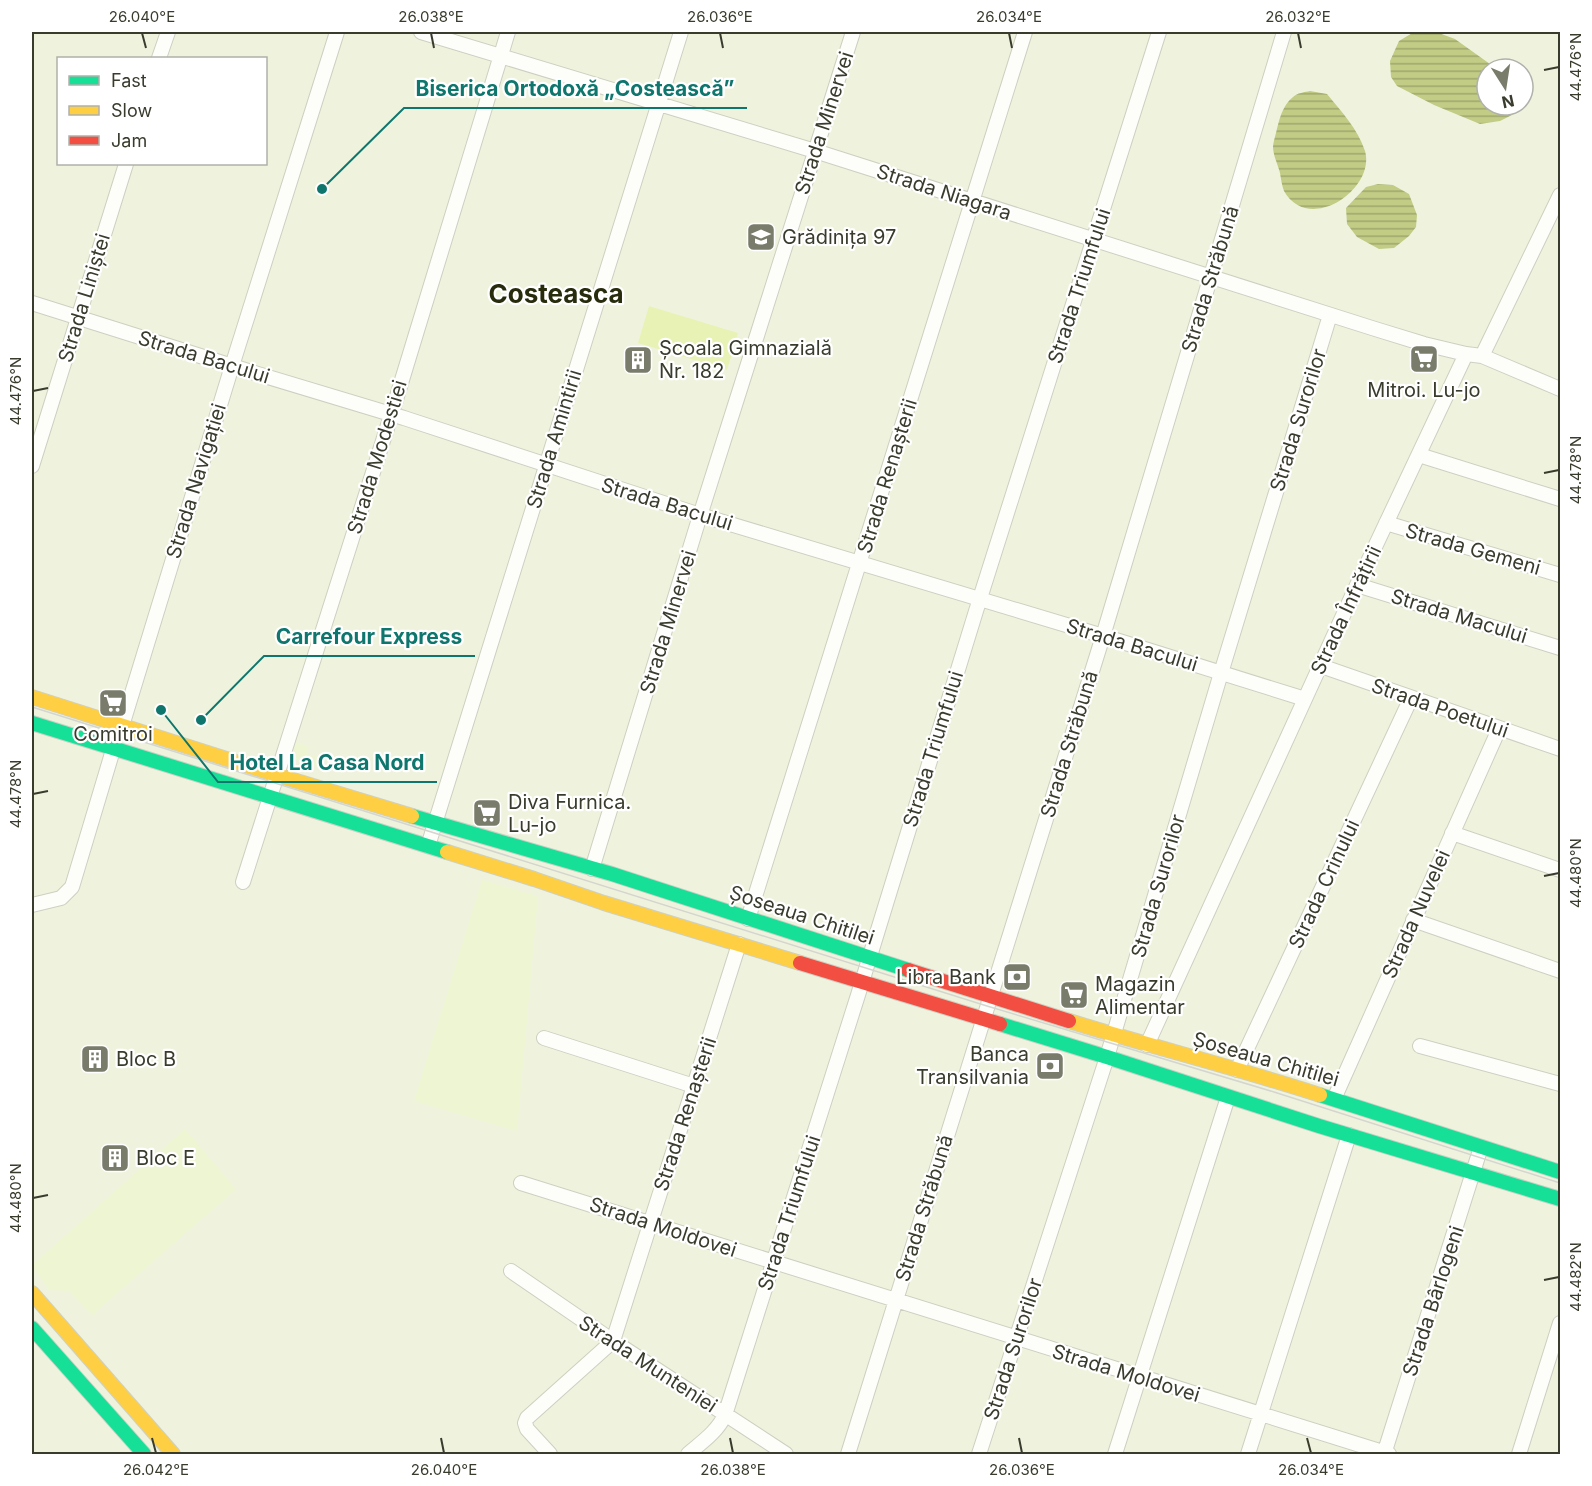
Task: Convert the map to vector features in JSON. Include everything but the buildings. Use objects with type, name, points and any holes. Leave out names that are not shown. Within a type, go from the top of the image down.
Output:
[{"type":"main road","name":"Șoseaua Chitilei","points":[[32,697],[277,775],[592,868],[870,958],[1107,1058],[1560,1199]]},
{"type":"main road","name":"Șoseaua Chitilei","points":[[32,723],[604,903],[863,981],[1114,1034],[1334,1099],[1560,1172]]},
{"type":"main road","points":[[32,1293],[173,1455]]},
{"type":"main road","points":[[32,1328],[144,1455]]},
{"type":"main road","points":[[118,1425],[137,1413]]},
{"type":"street","points":[[159,57],[168,32]]},
{"type":"street","name":"Strada Navigației","points":[[122,726],[337,32]]},
{"type":"street","name":"Strada Niagara","points":[[421,32],[815,151],[1424,344],[1466,354]]},
{"type":"street","name":"Strada Modestiei","points":[[243,882],[391,415],[508,32]]},
{"type":"street","name":"Strada Amintirii","points":[[428,846],[681,32]]},
{"type":"street","name":"Strada Minervei","points":[[592,868],[700,514],[853,32]]},
{"type":"street","name":"Strada Renașterii","points":[[748,920],[1024,32]]},
{"type":"street","name":"Strada Triumfului","points":[[688,1455],[713,1433],[725,1415],[1159,32]]},
{"type":"street","name":"Strada Străbună","points":[[848,1455],[1103,636],[1284,32]]},
{"type":"street","name":"Strada Liniștei","points":[[32,466],[126,165]]},
{"type":"street","points":[[1482,356],[1560,195]]},
{"type":"street","name":"Strada Bacului","points":[[32,303],[859,564],[1305,699]]},
{"type":"street","name":"Strada Surorilor","points":[[979,1455],[1107,1058],[1330,315]]},
{"type":"street","points":[[1466,354],[1482,356],[1560,389]]},
{"type":"street","name":"Strada Înfrățirii","points":[[1147,1045],[1357,585],[1466,354]]},
{"type":"street","points":[[1419,455],[1560,499]]},
{"type":"street","name":"Strada Gemeni","points":[[1386,523],[1560,575]]},
{"type":"street","name":"Strada Macului","points":[[1357,585],[1560,648]]},
{"type":"street","name":"Strada Poetului","points":[[1321,666],[1560,749]]},
{"type":"street","name":"Strada Crinului","points":[[1237,1070],[1411,698]]},
{"type":"street","name":"Strada Nuvelei","points":[[1334,1099],[1499,729]]},
{"type":"street","points":[[32,905],[61,898],[72,887],[113,750]]},
{"type":"street","points":[[1452,833],[1560,870]]},
{"type":"street","points":[[1413,921],[1560,971]]},
{"type":"street","name":"Strada Renașterii","points":[[550,1455],[527,1429],[525,1423],[613,1341],[739,944]]},
{"type":"street","points":[[544,1038],[694,1086]]},
{"type":"street","points":[[1420,1046],[1560,1084]]},
{"type":"street","points":[[1115,1455],[1228,1097]]},
{"type":"street","points":[[1248,1455],[1349,1135]]},
{"type":"street","name":"Strada Bârlogeni","points":[[1386,1454],[1481,1147]]},
{"type":"street","name":"Strada Moldovei","points":[[521,1183],[1386,1454]]},
{"type":"street","name":"Strada Munteniei","points":[[511,1271],[786,1455]]},
{"type":"street","points":[[1519,1455],[1560,1323]]},
{"type":"shaded area","points":[[1414,32],[1436,32],[1455,39],[1480,57],[1475,57],[1475,117],[1508,117],[1500,121],[1480,124],[1434,105],[1397,86],[1391,77],[1390,61],[1399,41]]},
{"type":"shaded area","points":[[1310,91],[1327,94],[1349,121],[1362,143],[1366,165],[1351,192],[1338,202],[1324,208],[1309,209],[1295,203],[1284,191],[1273,147],[1280,118],[1286,105],[1295,96]]},
{"type":"shaded area","points":[[1378,184],[1393,185],[1409,194],[1417,215],[1416,227],[1394,248],[1379,249],[1357,237],[1347,224],[1346,208],[1366,187]]},
{"type":"shaded area","points":[[649,306],[738,333],[727,370],[638,343]]},
{"type":"shaded area","points":[[296,742],[309,747],[307,754],[325,759],[322,768],[291,758]]},
{"type":"shaded area","points":[[482,880],[538,896],[517,1131],[414,1101]]},
{"type":"shaded area","points":[[185,1129],[236,1189],[92,1315],[69,1291],[49,1290],[32,1265]]},
{"type":"tram line","points":[[32,707],[987,1006],[1274,1092],[1560,1183]]},
{"type":"traffic: fast","points":[[32,723],[447,852]]},
{"type":"traffic: fast","points":[[412,816],[612,874],[908,970]]},
{"type":"traffic: fast","points":[[1000,1024],[1319,1126],[1560,1199]]},
{"type":"traffic: fast","points":[[1320,1095],[1560,1172]]},
{"type":"traffic: fast","points":[[32,1328],[144,1454]]},
{"type":"traffic: slow","points":[[32,697],[412,816]]},
{"type":"traffic: slow","points":[[447,852],[800,963]]},
{"type":"traffic: slow","points":[[1069,1021],[1320,1095]]},
{"type":"traffic: slow","points":[[32,1293],[173,1454]]},
{"type":"traffic: jam","points":[[800,963],[1000,1024]]},
{"type":"traffic: jam","points":[[908,970],[1069,1021]]},
{"type":"place","name":"Biserica Ortodoxă „Costească”","points":[[322,189]]},
{"type":"place","name":"Grădinița 97","points":[[761,237]]},
{"type":"place","name":"Mitroi. Lu-jo","points":[[1424,359]]},
{"type":"place","name":"Școala Gimnazială Nr. 182","points":[[638,360]]},
{"type":"place","name":"Comitroi","points":[[113,703]]},
{"type":"place","name":"Hotel La Casa Nord","points":[[161,710]]},
{"type":"place","name":"Carrefour Express","points":[[201,720]]},
{"type":"place","name":"Diva Furnica. Lu-jo","points":[[487,813]]},
{"type":"place","name":"Libra Bank","points":[[1017,977]]},
{"type":"place","name":"Magazin Alimentar","points":[[1074,995]]},
{"type":"place","name":"Bloc B","points":[[95,1059]]},
{"type":"place","name":"Banca Transilvania","points":[[1050,1066]]},
{"type":"place","name":"Bloc E","points":[[115,1158]]},
{"type":"district","name":"Costeasca","points":[[556,294]]}]
